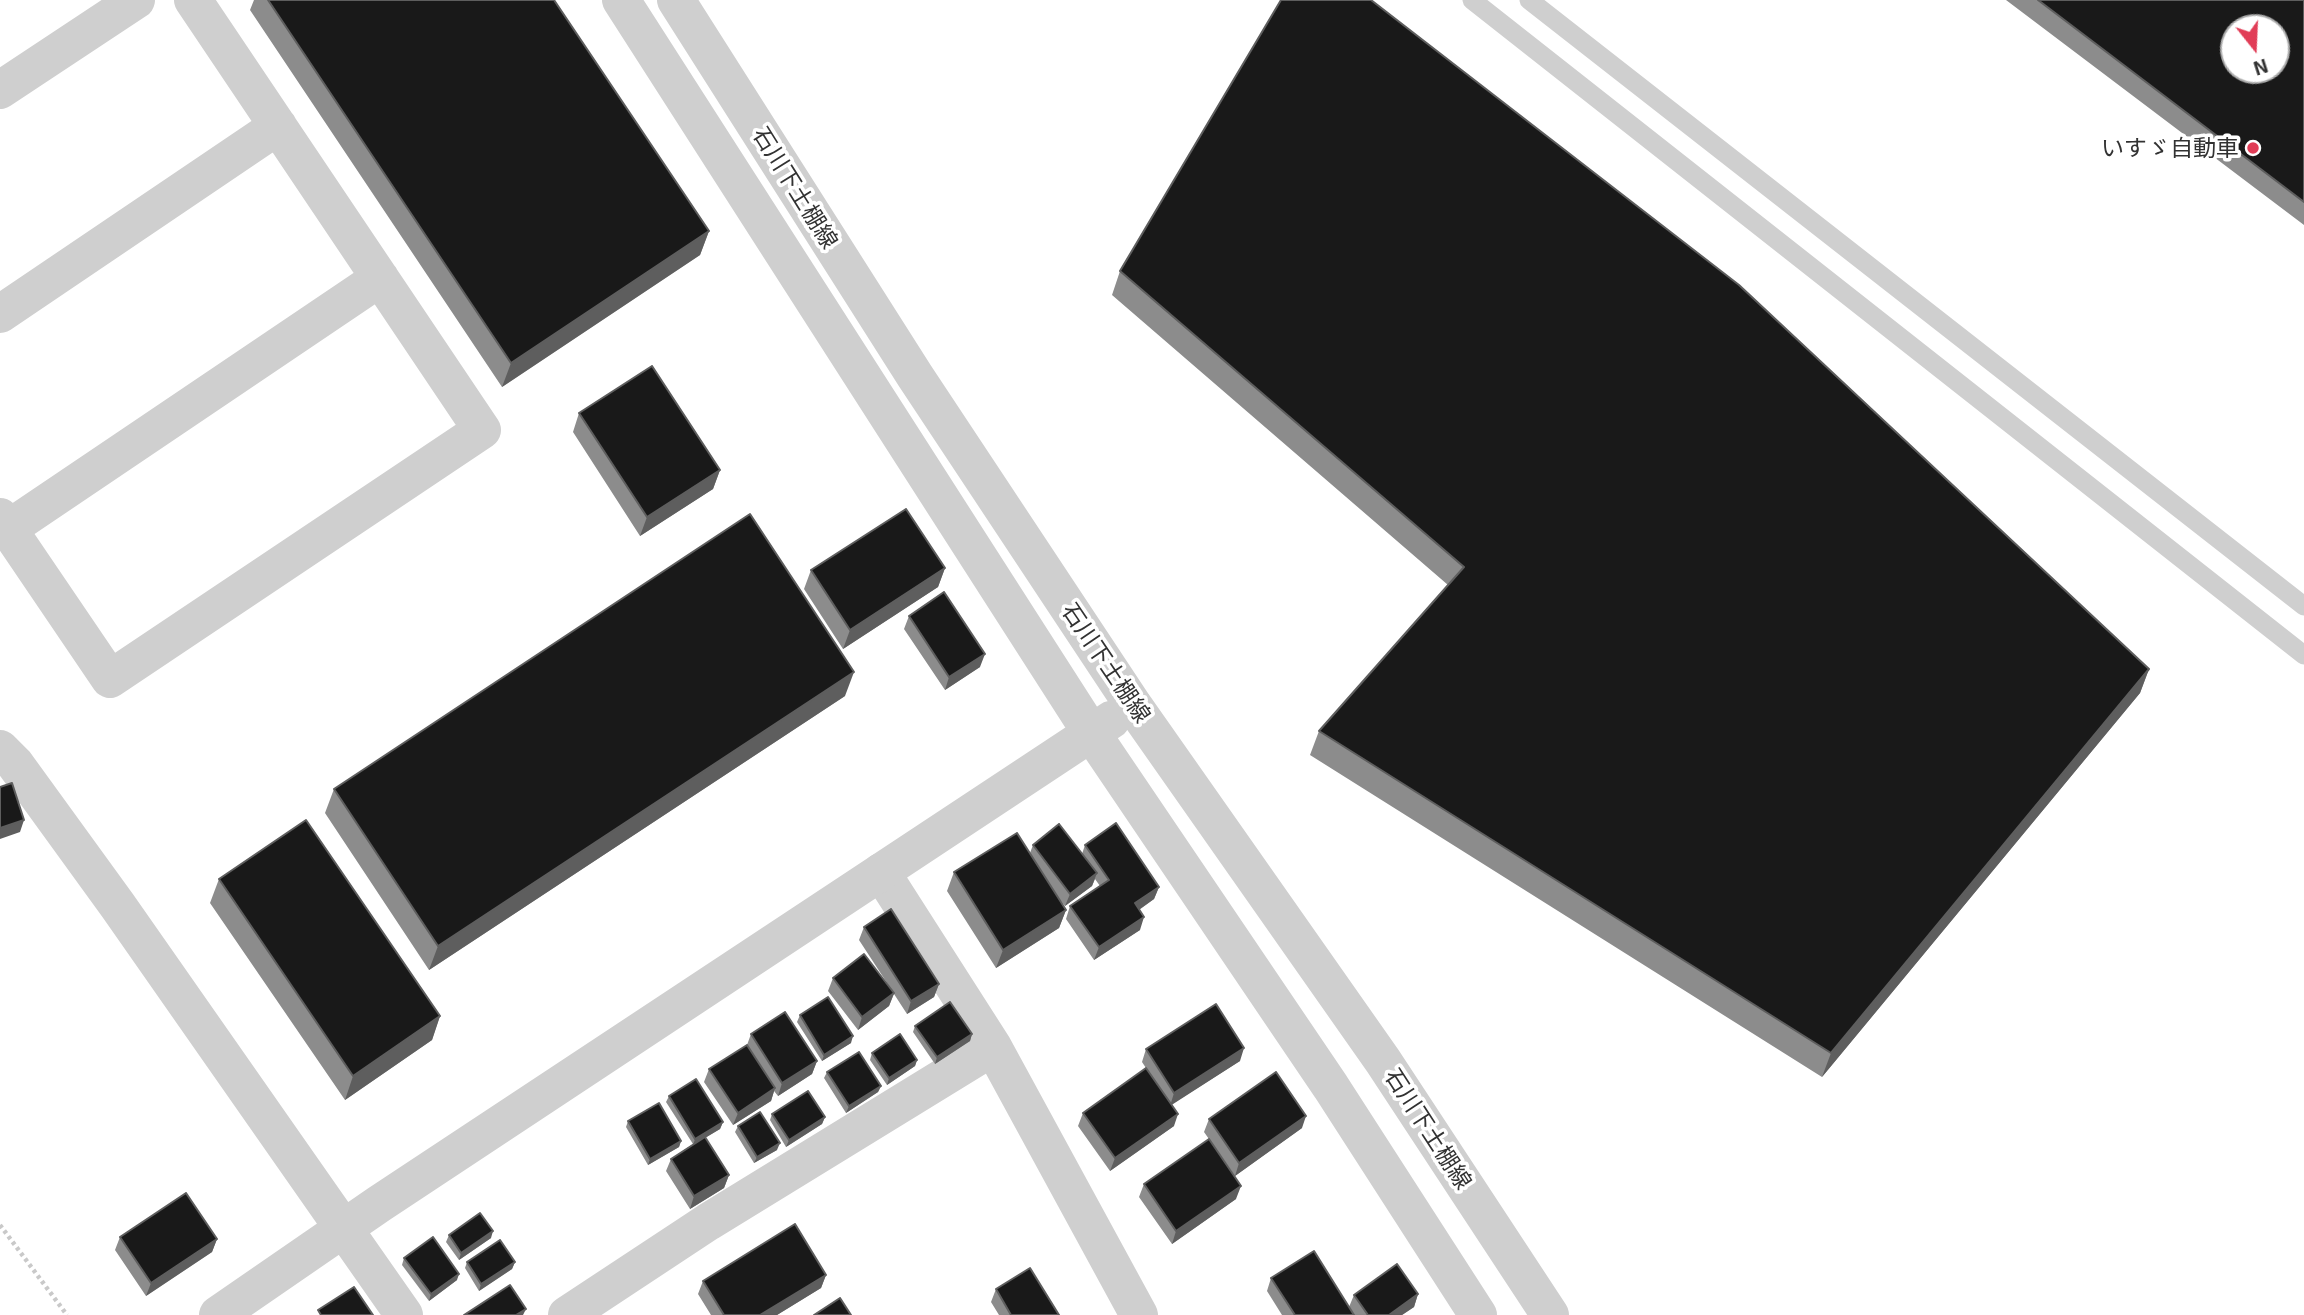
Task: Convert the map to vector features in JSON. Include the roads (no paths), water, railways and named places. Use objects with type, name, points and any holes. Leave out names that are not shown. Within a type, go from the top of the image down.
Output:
[{"type":"street","points":[[0,90],[136,0]]},
{"type":"street","points":[[193,0],[278,126],[380,278],[482,430],[110,679],[4,523],[380,278]]},
{"type":"street","name":"石川下土棚線","points":[[621,0],[1092,733],[1331,1087],[1478,1315]]},
{"type":"street","name":"石川下土棚線","points":[[676,0],[915,376],[1133,705],[1383,1060],[1550,1315]]},
{"type":"street","points":[[0,314],[278,126]]},
{"type":"street","points":[[218,1315],[342,1229],[1133,705]]},
{"type":"street","points":[[0,749],[15,764],[118,906],[404,1315]]},
{"type":"street","points":[[881,872],[993,1047],[1139,1315]]},
{"type":"street","points":[[567,1315],[708,1222],[993,1047]]},
{"type":"lane","points":[[1472,0],[2304,655]]},
{"type":"lane","points":[[1529,0],[2304,606]]},
{"type":"place","name":"いすゞ自動車","points":[[2253,148]]}]
